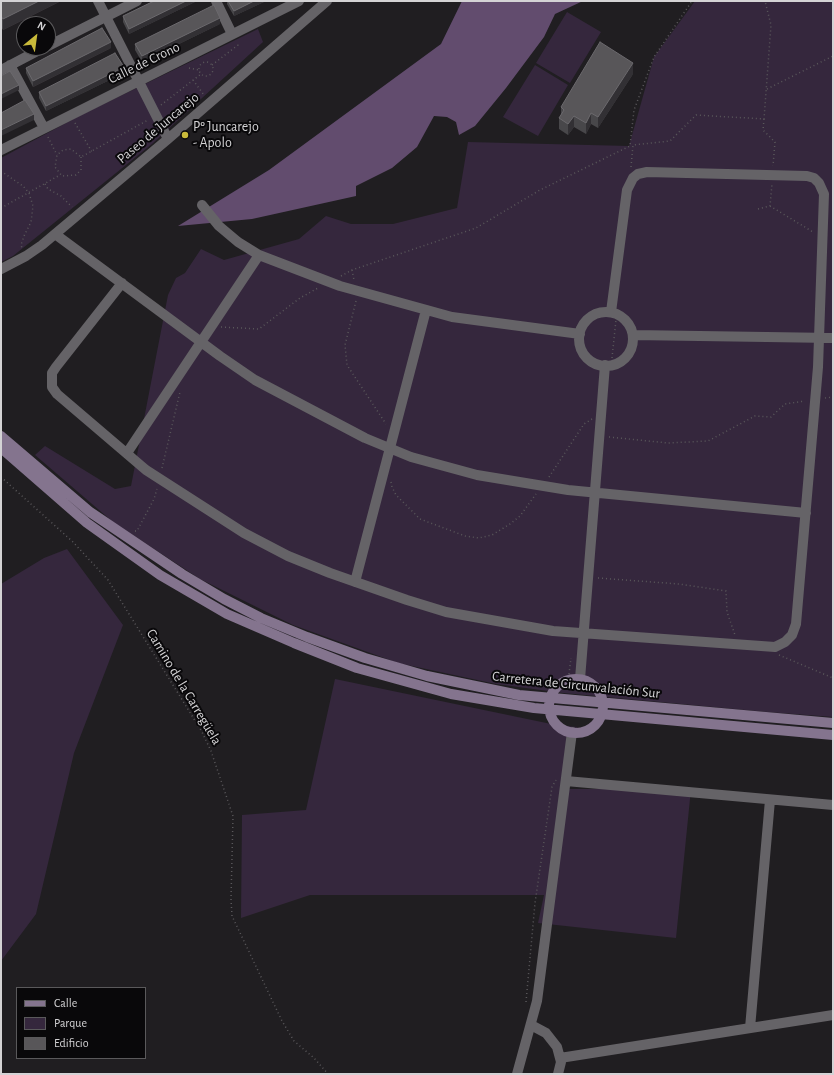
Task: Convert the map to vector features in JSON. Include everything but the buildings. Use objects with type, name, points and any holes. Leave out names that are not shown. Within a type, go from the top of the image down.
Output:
[{"type":"street","points":[[98,1],[168,139]]},
{"type":"street","points":[[56,42],[137,1]]},
{"type":"street","points":[[216,1],[232,34]]},
{"type":"street","name":"Calle de Crono","points":[[1,150],[45,132],[70,115],[299,1]]},
{"type":"street","name":"Paseo de Juncarejo","points":[[1,269],[26,256],[55,234],[168,139],[327,1]]},
{"type":"street","points":[[28,56],[5,67],[45,132]]},
{"type":"street","points":[[122,283],[52,373],[51,380],[57,394],[146,470],[244,533],[288,556],[355,582],[446,612],[553,631],[763,647],[775,647],[785,642],[792,635],[796,624],[819,338],[824,194],[819,183],[814,178],[807,176],[647,172],[638,174],[633,178],[627,190],[614,313]]},
{"type":"street","points":[[202,205],[219,226],[238,242],[259,255],[340,286],[452,317],[580,334]]},
{"type":"street","points":[[55,234],[256,380],[364,438],[411,457],[477,475],[568,490],[806,513]]},
{"type":"street","points":[[127,454],[259,255]]},
{"type":"street","points":[[355,582],[426,310]]},
{"type":"street","points":[[602,312],[614,313],[626,320],[631,328],[633,345],[629,354],[623,360],[614,364],[597,364],[584,353],[580,344],[580,334],[587,320],[594,315],[602,312]]},
{"type":"street","points":[[633,335],[833,338]]},
{"type":"street","points":[[580,679],[582,633],[594,492],[608,363]]},
{"type":"street","name":"Carretera de Circunvalación Sur","points":[[1,436],[90,512],[133,543],[218,596],[261,618],[306,637],[364,658],[427,676],[519,695],[833,723]]},
{"type":"street","name":"Carretera de Circunvalación Sur","points":[[1,448],[87,523],[160,575],[227,614],[357,668],[451,694],[549,710],[833,735]]},
{"type":"street","points":[[580,679],[588,682],[596,688],[601,696],[601,714],[597,722],[590,729],[581,732],[572,732],[564,730],[557,725],[552,718],[549,710],[550,698],[556,687],[563,682],[580,679]]},
{"type":"street","points":[[517,1074],[537,1001],[562,778],[572,732]]},
{"type":"street","points":[[562,778],[770,800],[833,805]]},
{"type":"street","points":[[750,1028],[770,800]]},
{"type":"street","points":[[560,1058],[833,1015]]},
{"type":"street","points":[[530,1025],[546,1033],[558,1047],[561,1062],[558,1074]]},
{"type":"path","points":[[339,277],[352,270],[476,228],[540,190],[630,146],[634,110],[654,57],[692,1]]},
{"type":"path","points":[[631,168],[633,145],[670,141],[696,114],[764,119],[771,25],[765,1]]},
{"type":"path","points":[[212,65],[238,45],[232,34]]},
{"type":"path","points":[[767,88],[833,56]]},
{"type":"path","points":[[208,62],[212,65],[214,70],[212,74],[205,77],[201,74],[199,68],[202,64],[208,62]]},
{"type":"path","points":[[81,157],[156,116],[160,105],[201,74]]},
{"type":"path","points":[[193,80],[210,102]]},
{"type":"path","points":[[70,115],[92,152]]},
{"type":"path","points":[[45,132],[57,155],[55,167],[60,175]]},
{"type":"path","points":[[57,155],[63,150],[71,149],[81,157]]},
{"type":"path","points":[[1,208],[29,194],[60,175],[70,177],[76,175],[81,170],[81,157]]},
{"type":"path","points":[[1,171],[23,186],[29,194],[33,206],[32,215],[21,245],[26,256]]},
{"type":"path","points":[[45,184],[48,189],[61,196],[78,214]]},
{"type":"path","points":[[770,206],[815,233]]},
{"type":"path","points":[[352,270],[355,282]]},
{"type":"path","points":[[215,327],[259,329],[300,298],[319,287]]},
{"type":"path","points":[[358,295],[345,345],[347,365],[388,428]]},
{"type":"path","points":[[608,363],[614,313]]},
{"type":"path","points":[[161,473],[180,392]]},
{"type":"path","points":[[819,399],[833,397]]},
{"type":"path","points":[[603,436],[668,443],[708,441],[755,416],[771,417],[784,404],[805,401]]},
{"type":"path","points":[[549,477],[584,424],[594,418]]},
{"type":"path","name":"Camino de la Carregüela","points":[[1,477],[73,542],[108,580],[202,732],[211,751],[233,816],[232,916],[282,1021],[294,1041],[328,1074]]},
{"type":"path","points":[[391,480],[392,487],[396,494],[420,519],[465,536],[479,538],[492,535],[510,524],[520,516],[540,490]]},
{"type":"path","points":[[133,531],[137,531],[154,499],[158,486]]},
{"type":"path","points":[[598,578],[679,584],[726,591],[726,612],[736,638]]},
{"type":"path","points":[[778,655],[833,678]]},
{"type":"path","points":[[526,1006],[535,903],[552,787],[562,778]]},
{"type":"green space","points":[[695,1],[833,1],[833,717],[563,693],[496,684],[398,663],[293,625],[200,579],[113,522],[35,455],[45,446],[115,489],[131,486],[168,295],[176,278],[185,273],[201,249],[224,260],[299,239],[326,216],[351,224],[393,224],[457,208],[468,142],[629,146],[654,57]]},
{"type":"green space","points":[[567,12],[601,32],[570,83],[536,63]]},
{"type":"green space","points":[[258,29],[263,42],[152,144],[13,256],[1,262],[1,158],[79,116]]},
{"type":"green space","points":[[535,65],[568,85],[538,136],[503,117]]},
{"type":"green space","points":[[67,549],[123,625],[74,753],[36,914],[1,961],[1,584],[44,558]]},
{"type":"green space","points":[[335,679],[556,725],[577,727],[565,789],[691,789],[676,938],[538,923],[544,895],[310,895],[241,918],[242,815],[306,810]]},
{"type":"shaded area","points":[[462,1],[583,1],[555,14],[544,37],[506,88],[475,126],[459,135],[456,122],[447,117],[434,116],[417,147],[392,168],[356,186],[356,196],[252,219],[178,226],[269,170],[441,44]]},
{"type":"place","name":"Pº Juncarejo - Apolo","points":[[185,135]]}]
